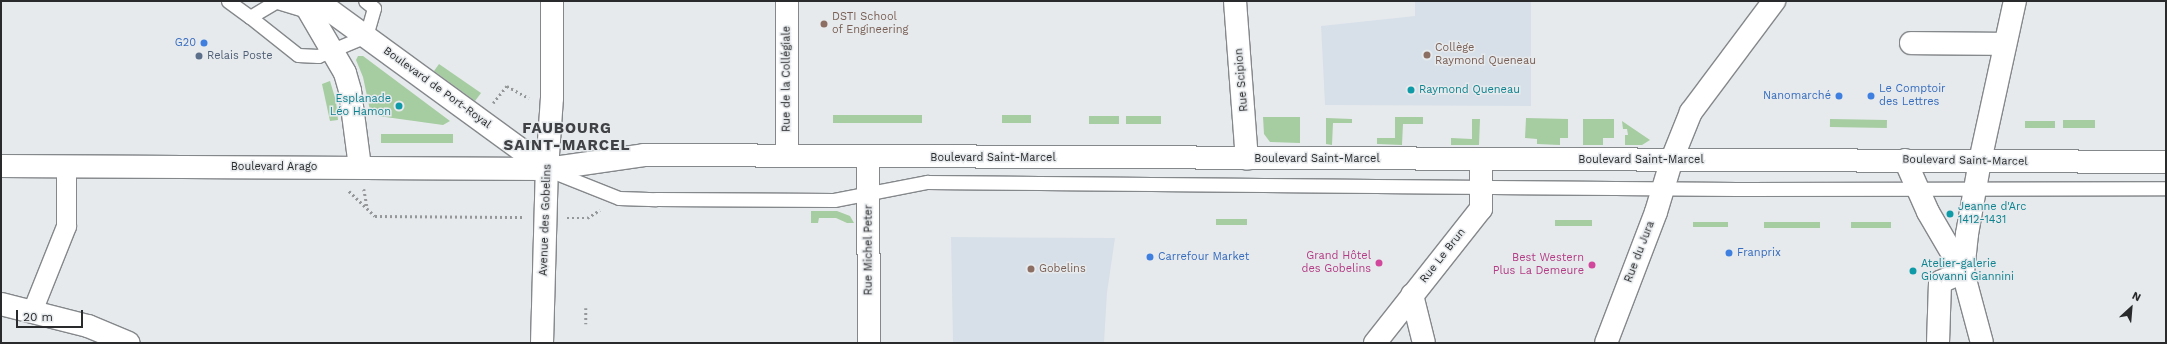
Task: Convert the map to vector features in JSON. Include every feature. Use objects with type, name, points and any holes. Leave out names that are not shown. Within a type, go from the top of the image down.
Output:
[{"type":"main road","name":"Avenue des Gobelins","points":[[542,343],[547,169],[552,98],[552,1]]},
{"type":"main road","name":"Rue de la Collégiale","points":[[787,1],[787,156]]},
{"type":"main road","name":"Rue Scipion","points":[[1235,1],[1247,159]]},
{"type":"main road","name":"Rue du Jura","points":[[1606,343],[1664,188],[1672,159],[1691,112],[1774,1]]},
{"type":"main road","points":[[1963,272],[1967,234],[1980,161],[2014,1]]},
{"type":"main road","name":"Boulevard de Port-Royal","points":[[310,5],[347,22],[547,169]]},
{"type":"main road","points":[[310,5],[334,50],[350,91],[360,167]]},
{"type":"main road","points":[[1911,43],[2005,44]]},
{"type":"main road","name":"Boulevard Saint-Marcel","points":[[547,169],[644,155],[1247,159],[1672,159],[2166,162]]},
{"type":"main road","name":"Rue Michel Peter","points":[[868,156],[869,343]]},
{"type":"main road","name":"Rue Le Brun","points":[[1375,343],[1481,209],[1481,160]]},
{"type":"main road","points":[[1905,160],[1916,188],[1963,272],[1982,343]]},
{"type":"main road","name":"Boulevard Arago","points":[[1,166],[547,169]]},
{"type":"main road","points":[[1938,343],[1940,282],[1963,272]]},
{"type":"main road","points":[[1412,295],[1424,343]]},
{"type":"main road","points":[[1,304],[88,326],[129,343]]},
{"type":"street","points":[[32,311],[66,226],[66,166]]},
{"type":"lane","points":[[228,1],[298,55],[318,56],[366,36],[374,8],[365,1]]},
{"type":"lane","name":"Boulevard de Port-Royal","points":[[250,17],[274,2],[310,5]]},
{"type":"lane","points":[[547,169],[619,198],[834,200],[868,191],[927,182],[1481,185],[1664,188],[2166,188]]},
{"type":"path","points":[[488,110],[507,86],[529,98]]},
{"type":"path","points":[[367,206],[375,216],[587,218],[619,198]]},
{"type":"path","points":[[586,308],[586,324]]},
{"type":"shaded area","name":"Collège Raymond Queneau","points":[[1415,1],[1531,1],[1531,106],[1325,105],[1321,26],[1415,16]]},
{"type":"shaded area","name":"Gobelins","points":[[951,237],[1115,238],[1107,293],[1104,343],[953,343]]},
{"type":"green space","points":[[358,56],[363,56],[450,121],[443,125],[371,115],[363,77],[356,60]]},
{"type":"green space","points":[[439,64],[481,93],[475,101],[434,71]]},
{"type":"green space","points":[[330,81],[336,101],[338,120],[330,121],[322,84]]},
{"type":"green space","points":[[833,115],[922,115],[922,123],[833,123]]},
{"type":"green space","points":[[1002,115],[1031,115],[1031,123],[1002,123]]},
{"type":"green space","points":[[1089,116],[1119,116],[1119,124],[1089,124]]},
{"type":"green space","points":[[1126,116],[1161,116],[1161,124],[1126,124]]},
{"type":"green space","points":[[1263,117],[1300,117],[1300,143],[1270,142],[1264,134]]},
{"type":"green space","points":[[1395,117],[1423,117],[1423,124],[1403,124],[1402,145],[1377,144],[1377,138],[1395,138]]},
{"type":"green space","points":[[1326,118],[1352,119],[1352,123],[1333,123],[1332,145],[1326,144]]},
{"type":"green space","points":[[1526,118],[1568,119],[1568,138],[1560,138],[1560,145],[1537,144],[1537,139],[1525,138]]},
{"type":"green space","points":[[1472,119],[1480,119],[1479,145],[1451,145],[1451,138],[1472,139]]},
{"type":"green space","points":[[1583,119],[1614,119],[1614,138],[1603,138],[1603,145],[1583,145]]},
{"type":"green space","points":[[1830,119],[1887,120],[1887,128],[1830,127]]},
{"type":"green space","points":[[2063,120],[2095,120],[2095,128],[2063,128]]},
{"type":"green space","points":[[1622,121],[1650,140],[1642,145],[1625,145],[1625,135],[1628,135],[1627,129],[1623,129]]},
{"type":"green space","points":[[2025,121],[2055,121],[2055,128],[2025,128]]},
{"type":"green space","points":[[381,134],[453,134],[453,143],[381,143]]},
{"type":"green space","points":[[811,211],[837,211],[850,216],[854,223],[847,223],[836,218],[819,218],[818,223],[811,223]]},
{"type":"green space","points":[[1216,219],[1247,219],[1247,225],[1216,225]]},
{"type":"green space","points":[[1555,220],[1592,220],[1592,226],[1555,226]]},
{"type":"green space","points":[[1693,222],[1728,222],[1728,227],[1693,227]]},
{"type":"green space","points":[[1764,222],[1820,222],[1820,228],[1764,228]]},
{"type":"green space","points":[[1851,222],[1891,222],[1891,228],[1851,228]]},
{"type":"place","name":"DSTI School of Engineering","points":[[824,24]]},
{"type":"place","name":"G20","points":[[204,43]]},
{"type":"place","name":"Collège Raymond Queneau","points":[[1427,55]]},
{"type":"place","name":"Relais Poste","points":[[199,56]]},
{"type":"place","name":"Raymond Queneau","points":[[1411,90]]},
{"type":"place","name":"Nanomarché","points":[[1839,96]]},
{"type":"place","name":"Le Comptoir des Lettres","points":[[1871,96]]},
{"type":"place","name":"Esplanade Léo Hamon","points":[[399,106]]},
{"type":"place","name":"Jeanne d'Arc 1412-1431","points":[[1950,214]]},
{"type":"place","name":"Franprix","points":[[1729,253]]},
{"type":"place","name":"Carrefour Market","points":[[1150,257]]},
{"type":"place","name":"Grand Hôtel des Gobelins","points":[[1379,263]]},
{"type":"place","name":"Best Western Plus La Demeure","points":[[1592,265]]},
{"type":"place","name":"Gobelins","points":[[1031,269]]},
{"type":"place","name":"Atelier-galerie Giovanni Giannini","points":[[1913,271]]},
{"type":"district","name":"FAUBOURG SAINT-MARCEL","points":[[567,136]]}]
